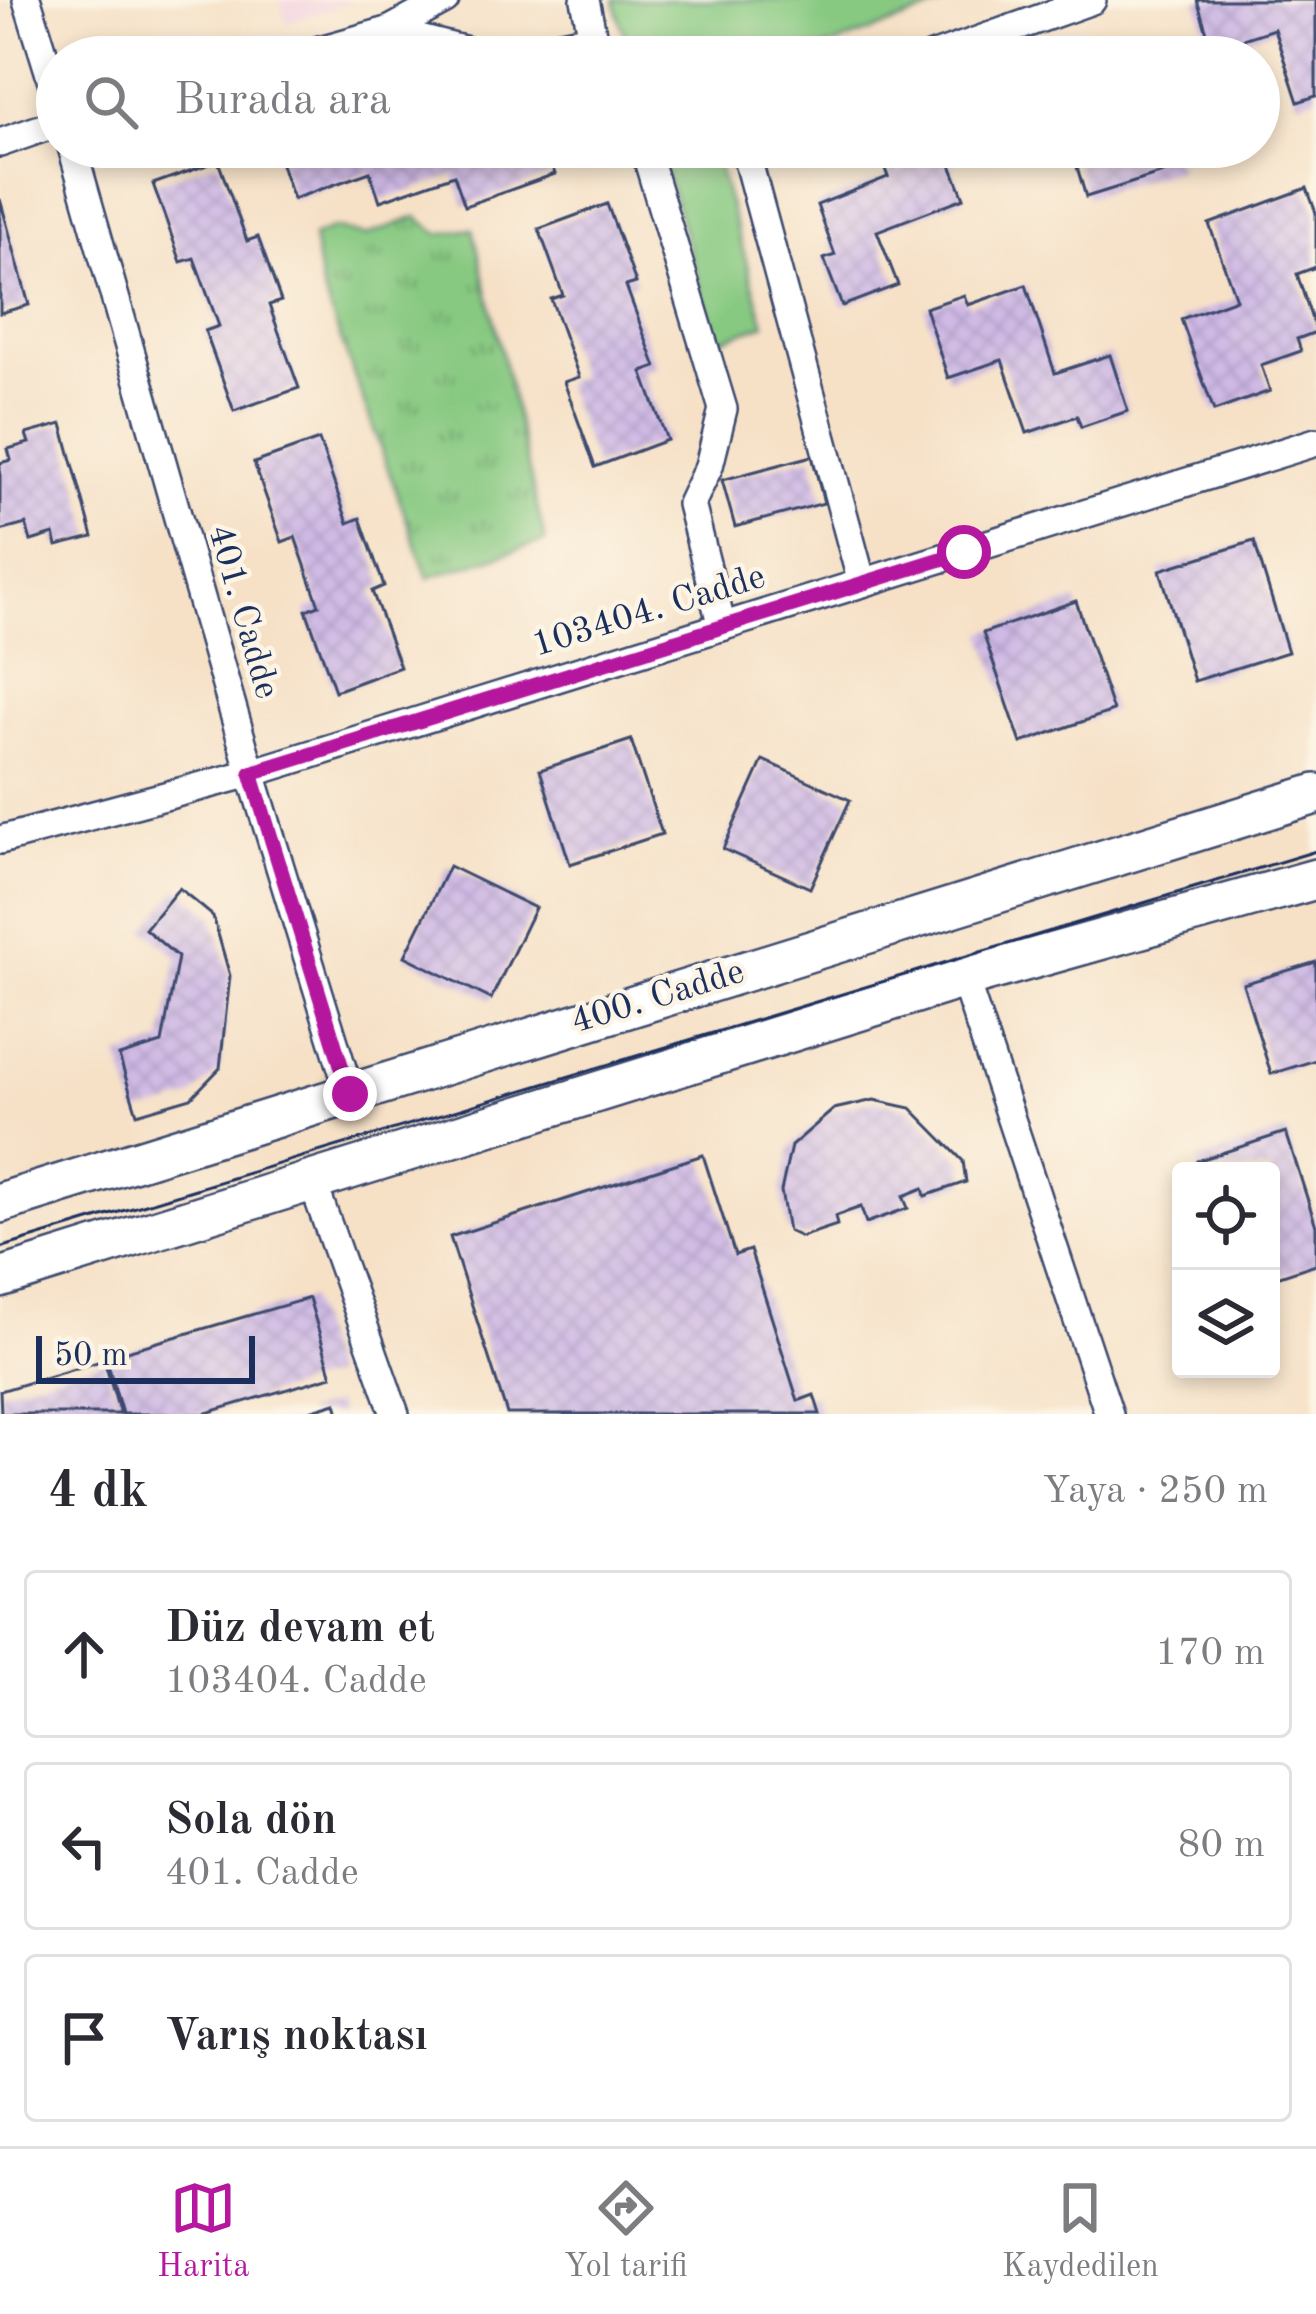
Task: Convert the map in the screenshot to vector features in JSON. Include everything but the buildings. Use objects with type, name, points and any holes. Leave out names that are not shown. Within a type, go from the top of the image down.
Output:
[{"type":"main road","name":"400. Cadde","points":[[0,1204],[1316,794]]},
{"type":"main road","name":"400. Cadde","points":[[0,1278],[964,978],[1316,879]]},
{"type":"street","points":[[28,0],[39,36]]},
{"type":"street","points":[[373,36],[445,0]]},
{"type":"street","points":[[585,0],[595,36]]},
{"type":"street","points":[[977,36],[1033,10],[1092,0]]},
{"type":"street","points":[[388,32],[404,36]]},
{"type":"street","points":[[0,142],[36,130]]},
{"type":"street","name":"401. Cadde","points":[[78,168],[251,773],[350,1094]]},
{"type":"street","points":[[650,168],[723,409],[709,466],[691,505],[722,627]]},
{"type":"street","points":[[750,168],[862,584]]},
{"type":"street","name":"103404. Cadde","points":[[0,840],[251,773],[1316,442]]},
{"type":"street","points":[[964,978],[1108,1414]]},
{"type":"street","points":[[313,1183],[395,1414]]},
{"type":"shaded area","points":[[280,0],[354,0],[287,23]]},
{"type":"green space","points":[[614,0],[959,0],[859,36],[625,36]]},
{"type":"green space","points":[[664,168],[718,168],[765,324],[717,341]]},
{"type":"green space","points":[[417,217],[439,234],[473,229],[545,541],[428,578],[321,285],[313,237],[334,228],[365,236]]},
{"type":"tram line","points":[[0,1248],[1316,851]]},
{"type":"route","points":[[350,1094],[251,773],[964,552]]}]
